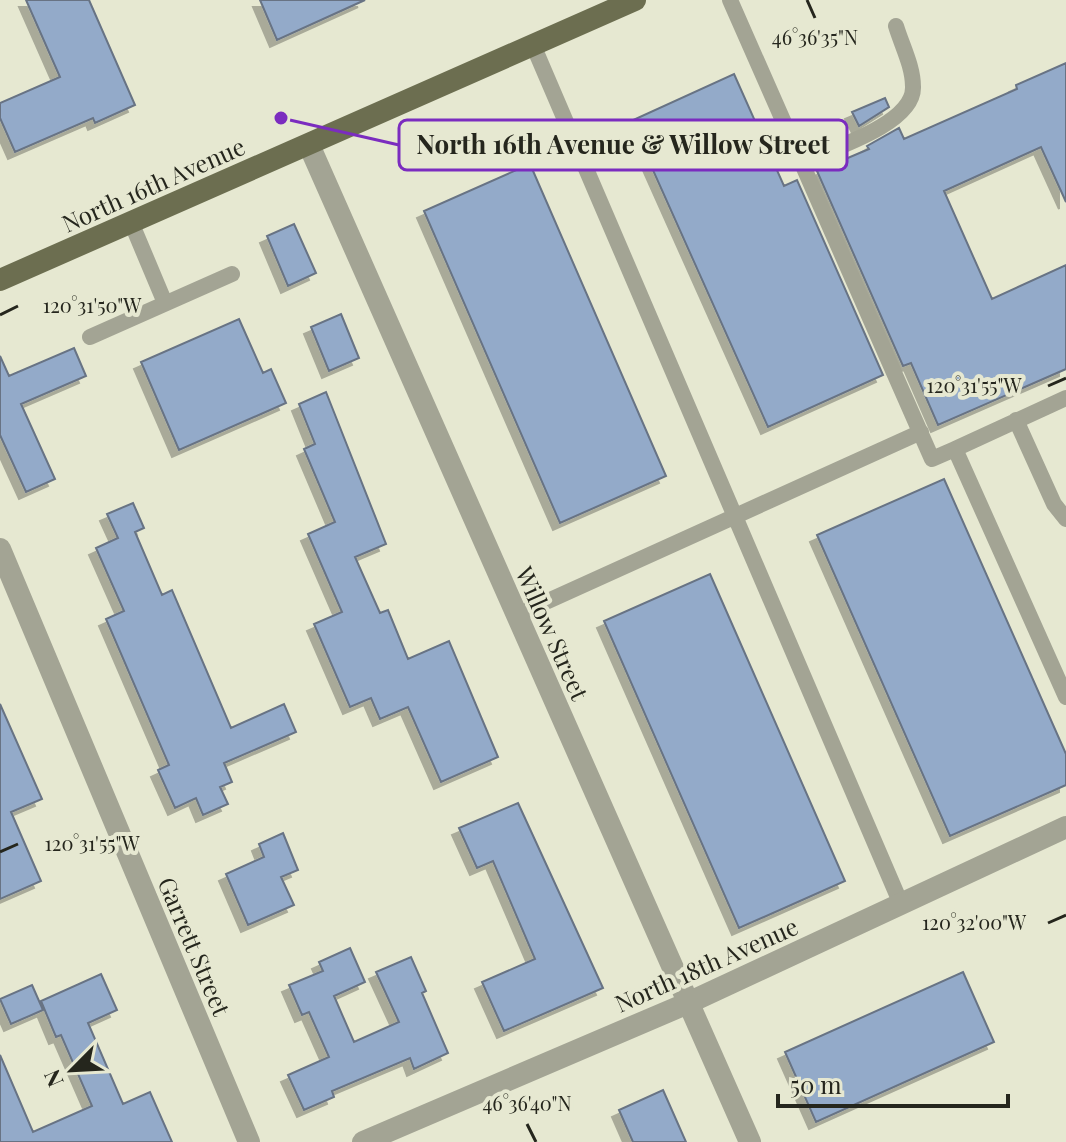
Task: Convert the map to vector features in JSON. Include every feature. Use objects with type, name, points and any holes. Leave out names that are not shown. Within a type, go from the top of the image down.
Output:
[{"type":"main road","name":"North 16th Avenue","points":[[0,280],[635,0]]},
{"type":"street","name":"Willow Street","points":[[309,145],[750,1142]]},
{"type":"street","name":"Garrett Street","points":[[0,549],[249,1142]]},
{"type":"street","name":"North 18th Avenue","points":[[363,1142],[688,1003],[1066,827]]},
{"type":"lane","points":[[730,0],[932,459],[1066,398]]},
{"type":"lane","points":[[802,162],[881,127],[908,106],[914,90],[896,26]]},
{"type":"lane","points":[[533,45],[901,904]]},
{"type":"lane","points":[[131,222],[165,303]]},
{"type":"lane","points":[[90,337],[232,274]]},
{"type":"lane","points":[[1016,420],[1054,504],[1066,519]]},
{"type":"lane","points":[[517,615],[921,432]]},
{"type":"lane","points":[[955,449],[1066,697]]},
{"type":"building","points":[[26,0],[89,0],[135,105],[95,123],[93,118],[15,152],[0,118],[0,103],[60,77]]},
{"type":"building","points":[[260,0],[365,0],[277,40]]},
{"type":"building","points":[[1066,63],[1066,202],[1041,147],[944,191],[992,299],[1066,265],[1066,369],[938,425],[911,363],[903,366],[817,171],[869,149],[867,146],[899,128],[904,139],[1017,89],[1016,85]]},
{"type":"building","points":[[734,74],[784,186],[797,180],[883,375],[768,427],[631,121]]},
{"type":"building","points":[[885,98],[889,107],[859,126],[852,112]]},
{"type":"building","points":[[530,164],[666,476],[560,523],[424,211]]},
{"type":"building","points":[[294,224],[316,273],[288,286],[267,236]]},
{"type":"building","points":[[341,314],[359,358],[329,371],[311,327]]},
{"type":"building","points":[[239,319],[263,373],[271,369],[286,403],[179,450],[141,362]]},
{"type":"building","points":[[74,348],[86,376],[21,404],[55,479],[26,492],[0,435],[0,356],[9,376]]},
{"type":"building","points":[[326,392],[386,544],[355,557],[380,613],[388,610],[408,659],[449,641],[498,757],[441,782],[408,707],[380,719],[371,698],[350,707],[314,624],[342,612],[308,534],[335,522],[304,449],[315,444],[299,404]]},
{"type":"building","points":[[944,479],[1066,754],[1066,785],[950,836],[817,535]]},
{"type":"building","points":[[133,503],[144,528],[135,532],[162,595],[172,590],[231,728],[284,704],[296,732],[224,763],[232,782],[220,787],[228,804],[203,815],[196,798],[175,808],[158,770],[169,765],[106,619],[124,611],[96,548],[118,538],[107,514]]},
{"type":"building","points":[[710,574],[845,881],[739,928],[604,621]]},
{"type":"building","points":[[0,704],[42,799],[11,812],[41,881],[0,899]]},
{"type":"building","points":[[518,803],[603,988],[504,1031],[482,982],[535,959],[493,861],[477,868],[459,828]]},
{"type":"building","points":[[283,833],[298,870],[281,877],[294,905],[248,925],[226,874],[264,857],[259,844]]},
{"type":"building","points":[[350,948],[365,982],[334,996],[354,1042],[399,1022],[376,972],[411,957],[426,991],[422,993],[448,1053],[414,1069],[410,1058],[332,1091],[334,1097],[304,1110],[288,1075],[329,1057],[309,1012],[302,1015],[289,985],[323,971],[319,962]]},
{"type":"building","points":[[963,972],[994,1042],[816,1122],[785,1052]]},
{"type":"building","points":[[101,974],[117,1010],[88,1023],[123,1104],[150,1092],[172,1142],[0,1142],[0,1055],[33,1132],[92,1106],[61,1035],[56,1037],[41,1001]]},
{"type":"building","points":[[32,985],[43,1010],[11,1024],[0,999]]},
{"type":"building","points":[[663,1090],[686,1142],[633,1142],[619,1110]]},
{"type":"place","name":"North 16th Avenue & Willow Street","points":[[281,118]]}]
